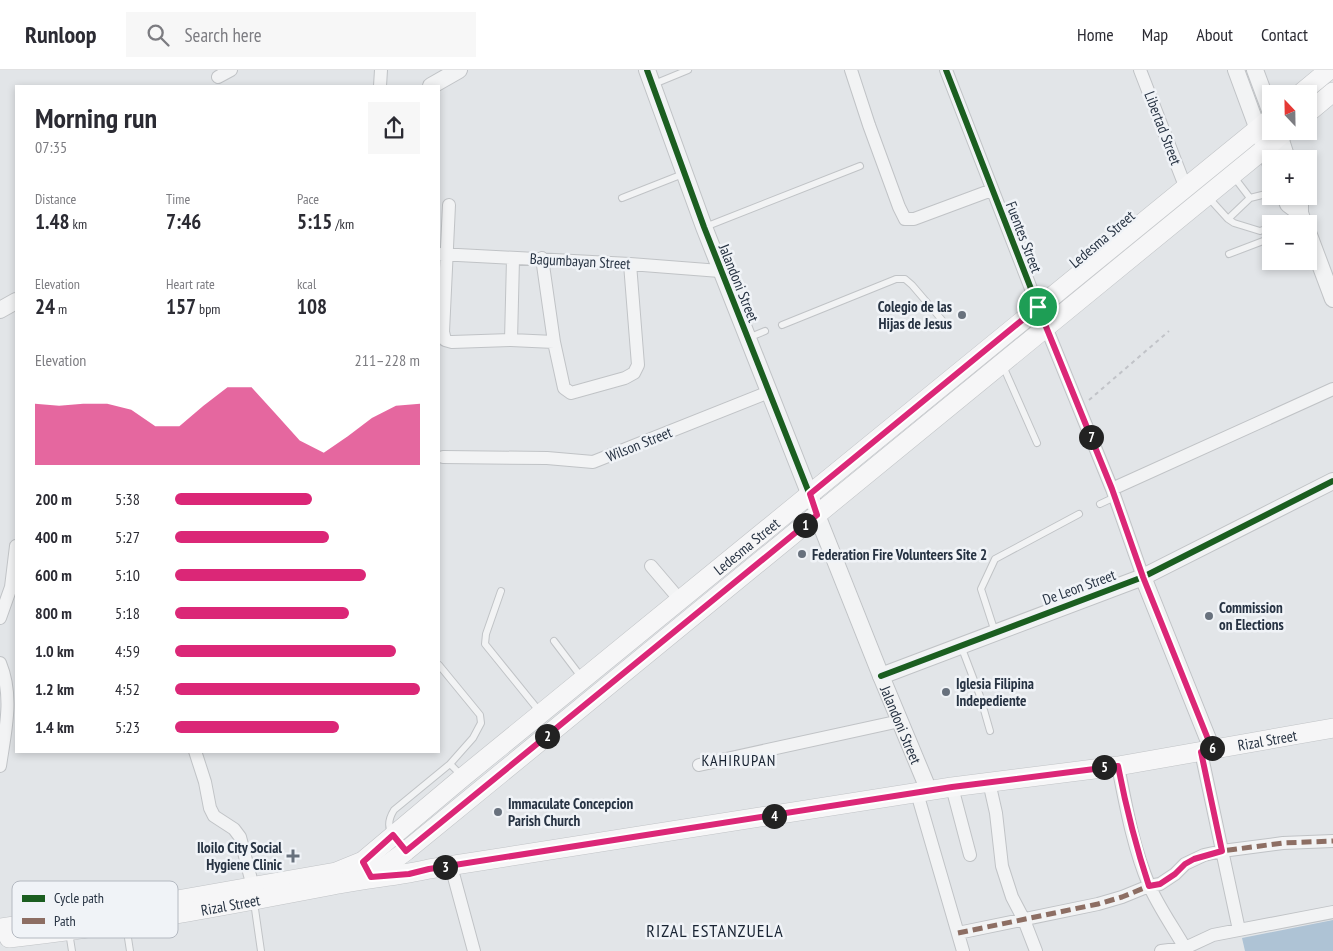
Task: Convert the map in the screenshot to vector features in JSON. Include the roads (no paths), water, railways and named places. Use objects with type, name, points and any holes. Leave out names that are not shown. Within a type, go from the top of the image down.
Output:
[{"type":"main road","points":[[1311,85],[1329,70]]},
{"type":"main road","points":[[1318,104],[1333,92]]},
{"type":"main road","name":"Ledesma Street","points":[[367,869],[406,851],[813,504],[1038,307],[1262,125]]},
{"type":"main road","name":"Ledesma Street","points":[[367,869],[393,835],[456,770],[541,713],[680,600],[813,504],[1001,363],[1232,175],[1262,160]]},
{"type":"main road","name":"Rizal Street","points":[[178,911],[367,869],[409,874],[429,869],[952,787],[1118,766],[1292,732],[1333,728]]},
{"type":"main road","points":[[393,835],[414,860],[429,869]]},
{"type":"main road","name":"Rizal Street","points":[[178,903],[254,894]]},
{"type":"street","points":[[218,77],[231,70]]},
{"type":"street","points":[[380,85],[381,70]]},
{"type":"street","points":[[433,85],[459,70]]},
{"type":"street","points":[[851,70],[869,125],[905,219],[914,219],[992,190]]},
{"type":"street","name":"Fuentes Street","points":[[946,70],[1113,493],[1207,750]]},
{"type":"street","name":"Libertad Street","points":[[1140,70],[1185,186]]},
{"type":"street","points":[[1236,70],[1262,119]]},
{"type":"street","points":[[1255,70],[1262,89]]},
{"type":"street","name":"Jalandoni Street","points":[[650,77],[720,271],[900,721],[923,792]]},
{"type":"street","points":[[449,205],[442,254],[443,332],[445,340],[452,342],[511,340],[554,342]]},
{"type":"street","points":[[1289,205],[1299,215]]},
{"type":"street","name":"Bagumbayan Street","points":[[442,254],[513,259],[542,258],[720,271]]},
{"type":"street","points":[[1317,256],[1333,299]]},
{"type":"street","points":[[542,258],[554,342],[564,388],[571,393],[625,378],[634,373],[638,365],[630,264]]},
{"type":"street","points":[[511,340],[513,259]]},
{"type":"street","points":[[0,310],[15,302]]},
{"type":"street","points":[[1113,493],[1333,389]]},
{"type":"street","name":"Wilson Street","points":[[442,457],[547,458],[593,462],[769,392]]},
{"type":"street","name":"De Leon Street","points":[[881,676],[1143,577],[1333,481]]},
{"type":"street","points":[[0,618],[11,587],[15,554]]},
{"type":"street","points":[[651,566],[680,600]]},
{"type":"street","points":[[0,663],[7,687],[8,712],[0,766]]},
{"type":"street","points":[[699,765],[900,721]]},
{"type":"street","points":[[1207,750],[1222,851],[1239,930]]},
{"type":"street","points":[[196,753],[205,782],[210,808],[214,816],[234,828],[240,837],[254,894]]},
{"type":"street","points":[[1118,766],[1128,815],[1149,886],[1185,948]]},
{"type":"street","points":[[989,782],[996,813],[1002,866],[1012,897],[1024,920],[1036,951]]},
{"type":"street","points":[[952,787],[970,855]]},
{"type":"street","points":[[923,792],[963,951]]},
{"type":"street","points":[[958,933],[1098,904],[1160,884],[1194,859],[1222,851],[1283,843],[1333,841]]},
{"type":"street","points":[[452,866],[474,951]]},
{"type":"street","points":[[1161,951],[1185,948],[1213,935],[1333,912]]},
{"type":"lane","points":[[650,77],[688,70]]},
{"type":"lane","points":[[704,227],[860,166]]},
{"type":"lane","points":[[622,198],[684,173]]},
{"type":"lane","points":[[1232,175],[1250,198]]},
{"type":"lane","points":[[1228,219],[1250,198],[1262,195]]},
{"type":"lane","points":[[1206,196],[1228,219],[1262,230]]},
{"type":"lane","points":[[1229,254],[1262,241]]},
{"type":"lane","points":[[782,325],[896,279],[905,279],[912,285],[942,320]]},
{"type":"lane","points":[[747,338],[766,331]]},
{"type":"lane","points":[[1001,363],[1037,443]]},
{"type":"lane","points":[[1100,504],[1113,493]]},
{"type":"lane","points":[[995,632],[981,589],[993,561],[1079,514]]},
{"type":"lane","points":[[501,591],[486,634],[485,644],[541,713]]},
{"type":"lane","points":[[554,641],[583,679]]},
{"type":"lane","points":[[960,645],[980,696],[990,731]]},
{"type":"lane","points":[[440,666],[480,715],[481,723],[456,770]]},
{"type":"lane","points":[[254,894],[260,951]]},
{"type":"lane","points":[[70,938],[72,951]]},
{"type":"lane","points":[[128,938],[130,951]]},
{"type":"water","points":[[1333,920],[1333,951],[1245,951],[1242,938]]},
{"type":"place","name":"Colegio de las Hijas de Jesus","points":[[962,315]]},
{"type":"place","name":"Federation Fire Volunteers Site 2","points":[[802,554]]},
{"type":"place","name":"Commission on Elections","points":[[1209,616]]},
{"type":"place","name":"Iglesia Filipina Indepediente","points":[[946,692]]},
{"type":"place","name":"Immaculate Concepcion Parish Church","points":[[498,812]]},
{"type":"place","name":"Iloilo City Social Hygiene Clinic","points":[[293,856]]},
{"type":"district","name":"KAHIRUPAN","points":[[739,760]]},
{"type":"district","name":"RIZAL ESTANZUELA","points":[[715,930]]}]
